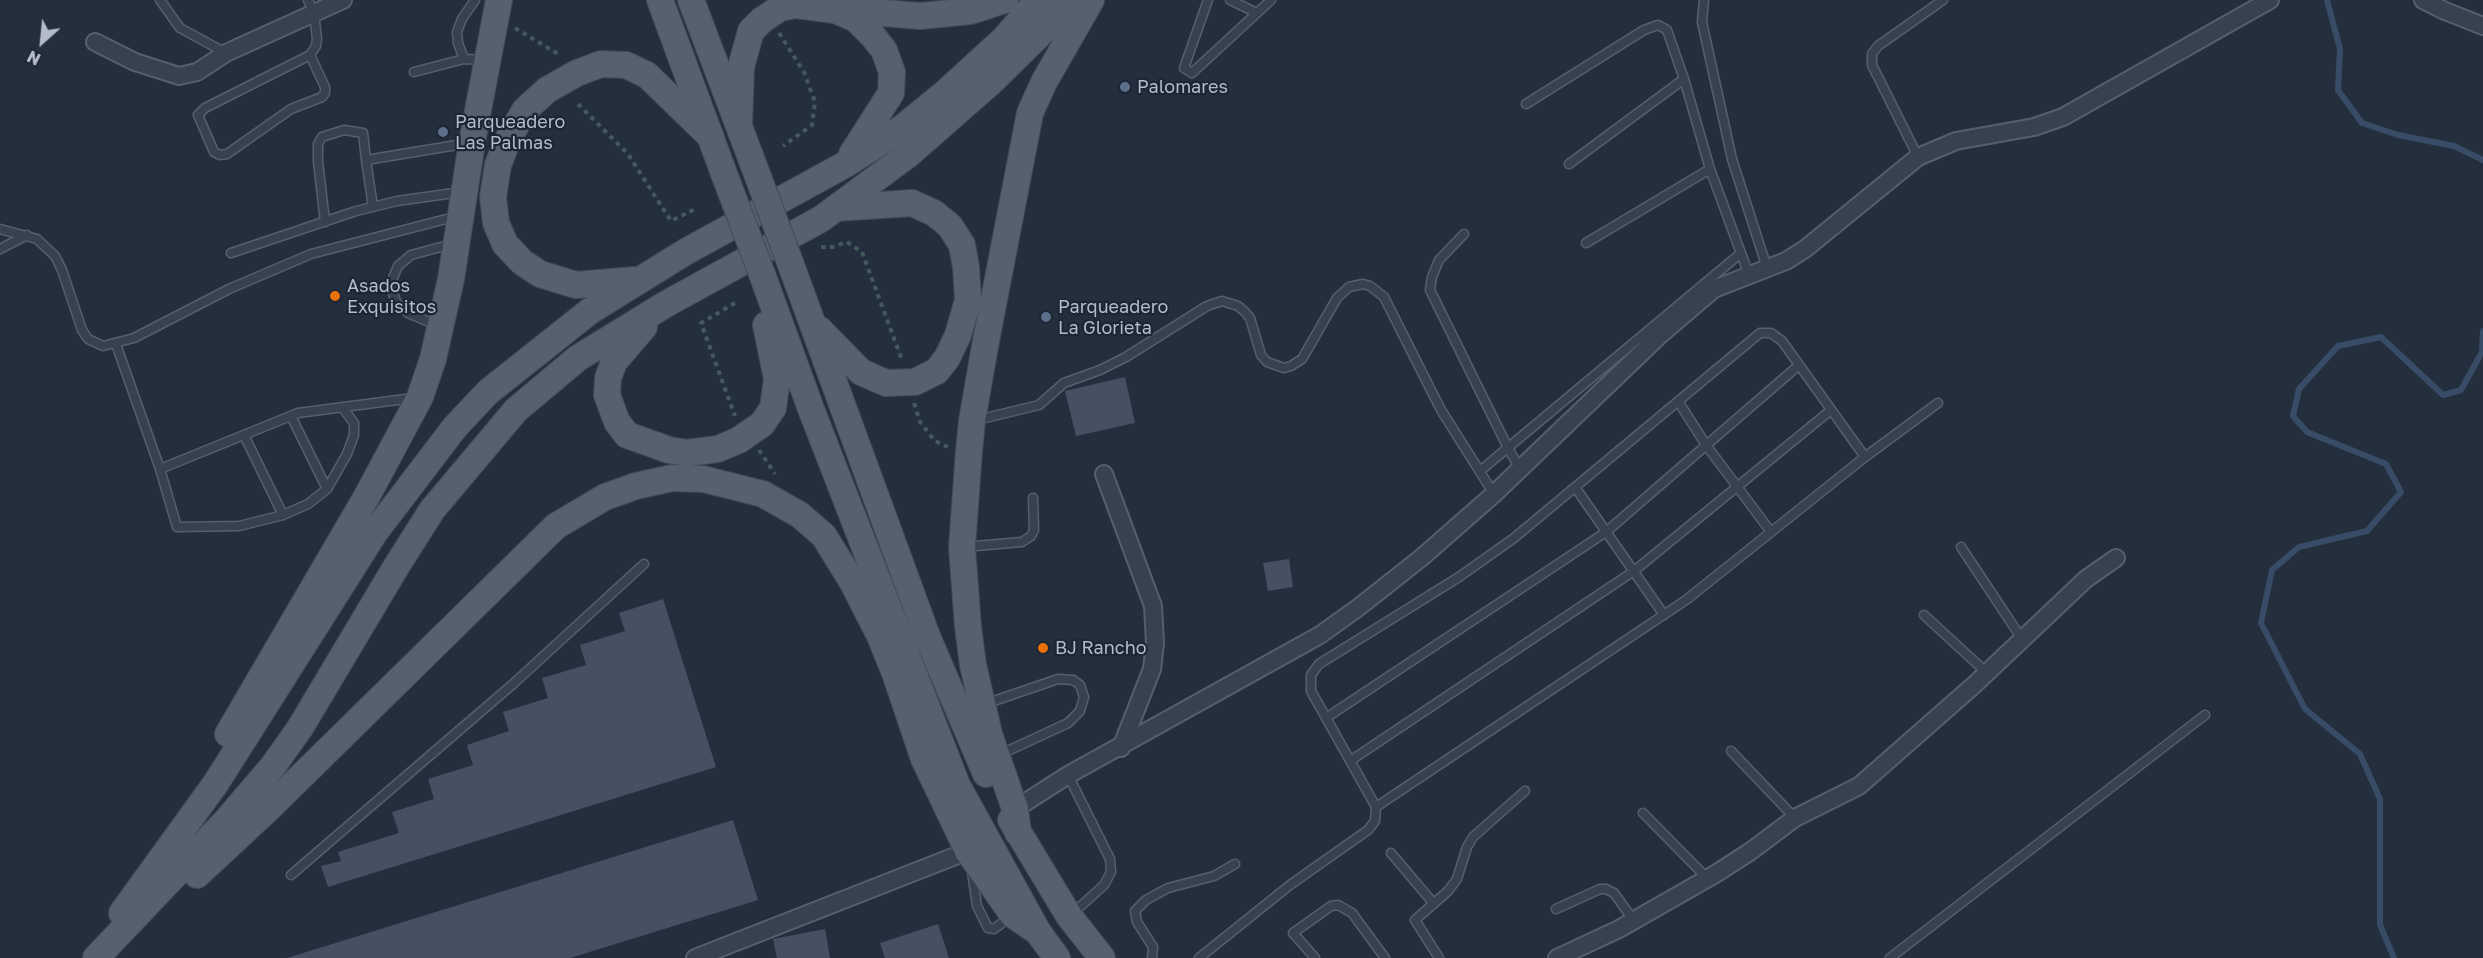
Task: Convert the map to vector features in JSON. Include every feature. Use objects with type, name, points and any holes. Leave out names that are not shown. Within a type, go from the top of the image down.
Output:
[{"type":"main road","points":[[660,0],[815,420],[957,785],[1038,932],[1057,958]]},
{"type":"main road","points":[[691,0],[812,320],[927,636],[988,779],[1016,821],[1069,916],[1102,958]]},
{"type":"main road","points":[[848,0],[883,13],[920,16],[971,11],[1005,0]]},
{"type":"main road","points":[[86,958],[216,783],[375,532],[455,427],[488,392],[590,310],[640,279],[846,164],[902,128],[945,93],[1005,38],[1038,0]]},
{"type":"main road","points":[[96,958],[195,854],[273,766],[300,728],[432,510],[516,410],[578,358],[666,304],[821,219],[909,154],[1043,31],[1066,0]]},
{"type":"main road","points":[[1016,821],[982,705],[968,627],[962,547],[969,451],[972,421],[1015,182],[1030,113],[1044,82],[1091,0]]},
{"type":"main road","points":[[738,126],[741,67],[751,32],[762,20],[780,8],[796,5],[835,10],[856,19],[872,35],[884,50],[892,72],[891,93],[846,164]]},
{"type":"main road","points":[[122,912],[316,586],[420,397],[441,327],[458,243],[472,142],[475,59],[497,8]]},
{"type":"main road","points":[[640,279],[576,285],[540,274],[522,262],[506,244],[496,223],[493,197],[498,165],[508,140],[525,110],[547,90],[577,73],[601,64],[626,65],[647,75],[711,137]]},
{"type":"main road","points":[[812,320],[861,372],[886,383],[915,382],[937,371],[947,358],[958,335],[968,300],[962,245],[950,226],[934,213],[912,203],[836,208]]},
{"type":"main road","points":[[666,304],[614,362],[608,378],[607,394],[617,422],[627,435],[678,452],[718,449],[739,440],[762,424],[772,408],[777,379],[760,300],[762,274]]},
{"type":"main road","points":[[109,958],[269,808],[556,526],[604,497],[672,477],[703,479],[763,494],[800,515],[824,536],[858,592],[880,636],[924,759],[968,851],[1013,915],[1038,932]]},
{"type":"street","points":[[95,42],[135,62],[179,76],[197,72],[226,52],[311,7],[343,0]]},
{"type":"street","points":[[1016,821],[1068,776],[1320,635],[1421,558],[1494,494],[1689,309],[1714,289],[1767,268],[1805,249],[1918,157],[1956,141],[2034,127],[2063,117],[2270,0]]},
{"type":"street","points":[[2423,0],[2483,26]]},
{"type":"street","points":[[1104,474],[1153,606],[1155,643],[1152,669],[1121,748]]},
{"type":"street","points":[[1557,958],[1634,921],[1708,879],[1795,818],[1860,786],[1987,673],[2086,579],[2115,558]]},
{"type":"street","points":[[694,958],[851,899],[968,851]]},
{"type":"lane","points":[[160,0],[180,28],[226,52]]},
{"type":"lane","points":[[475,0],[462,19],[457,32],[458,43],[475,59]]},
{"type":"lane","points":[[1208,0],[1184,68],[1187,71],[1192,72],[1271,0]]},
{"type":"lane","points":[[1230,0],[1257,13]]},
{"type":"lane","points":[[1704,0],[1702,21],[1732,159],[1767,268]]},
{"type":"lane","points":[[1918,157],[1872,65],[1872,54],[1878,46],[1943,0]]},
{"type":"lane","points":[[310,55],[325,87],[322,97],[291,109],[227,154],[214,152],[198,115],[205,108],[310,55],[316,46],[317,39],[311,7]]},
{"type":"lane","points":[[1526,104],[1644,30],[1658,25],[1667,30],[1710,169],[1749,275]]},
{"type":"lane","points":[[414,72],[475,59]]},
{"type":"lane","points":[[1569,164],[1684,79]]},
{"type":"lane","points":[[325,222],[318,144],[322,137],[344,130],[363,133],[373,207]]},
{"type":"lane","points":[[366,160],[472,142]]},
{"type":"lane","points":[[1586,243],[1710,169]]},
{"type":"lane","points":[[231,253],[397,201],[463,203]]},
{"type":"lane","points":[[0,229],[37,239],[55,256],[82,330],[88,339],[103,346],[116,344],[229,289],[311,254],[463,203]]},
{"type":"lane","points":[[1464,234],[1439,260],[1432,277],[1430,290],[1520,469]]},
{"type":"lane","points":[[0,249],[27,235]]},
{"type":"lane","points":[[441,327],[408,313],[398,303],[391,289],[393,278],[399,267],[411,255],[458,243]]},
{"type":"lane","points":[[1480,471],[1741,253]]},
{"type":"lane","points":[[972,421],[1039,405],[1064,383],[1100,370],[1126,357],[1207,306],[1222,301],[1238,306],[1250,318],[1261,355],[1267,362],[1284,368],[1291,366],[1302,359],[1337,298],[1349,287],[1363,284],[1370,286],[1384,297],[1441,410],[1494,494]]},
{"type":"lane","points":[[1199,958],[1290,885],[1368,830],[1375,821],[1376,807],[1311,691],[1311,675],[1319,664],[1514,538],[1760,333],[1771,333],[1782,341],[1865,457]]},
{"type":"lane","points":[[116,344],[160,469],[177,527],[239,526],[283,515],[308,504],[327,489],[347,454],[354,435],[354,423],[342,407]]},
{"type":"lane","points":[[1326,718],[1606,532],[1799,365]]},
{"type":"lane","points":[[160,469],[291,416],[420,397]]},
{"type":"lane","points":[[1678,401],[1706,445],[1771,532]]},
{"type":"lane","points":[[1376,807],[1664,615],[1865,457],[1938,403]]},
{"type":"lane","points":[[1350,761],[1634,571],[1832,410]]},
{"type":"lane","points":[[291,416],[327,489]]},
{"type":"lane","points":[[244,435],[283,515]]},
{"type":"lane","points":[[1575,487],[1664,615]]},
{"type":"lane","points":[[962,547],[1022,542],[1031,536],[1034,530],[1033,498]]},
{"type":"lane","points":[[1961,547],[2022,639]]},
{"type":"lane","points":[[291,875],[513,684],[644,564]]},
{"type":"lane","points":[[1924,615],[1987,673]]},
{"type":"lane","points":[[982,705],[1058,679],[1073,680],[1080,685],[1084,698],[1080,711],[1068,723],[996,756]]},
{"type":"lane","points":[[1890,958],[2205,715]]},
{"type":"lane","points":[[1731,751],[1795,818]]},
{"type":"lane","points":[[1068,776],[1110,860],[1111,872],[1104,885],[1069,916]]},
{"type":"lane","points":[[1439,958],[1415,920],[1434,904],[1457,879],[1467,847],[1473,837],[1525,791]]},
{"type":"lane","points":[[1643,813],[1708,879]]},
{"type":"lane","points":[[1391,853],[1434,904]]},
{"type":"lane","points":[[1153,958],[1153,947],[1137,922],[1135,911],[1146,900],[1168,888],[1214,876],[1235,864]]},
{"type":"lane","points":[[1556,909],[1600,889],[1606,889],[1614,893],[1634,921]]},
{"type":"lane","points":[[1314,958],[1293,933],[1331,906],[1338,905],[1352,913],[1385,958]]},
{"type":"path","points":[[497,8],[558,54]]},
{"type":"path","points":[[777,30],[804,72],[816,102],[812,125],[783,146]]},
{"type":"path","points":[[578,104],[628,154],[671,221],[695,209]]},
{"type":"path","points":[[821,247],[833,247],[847,242],[862,252],[902,360]]},
{"type":"path","points":[[735,303],[701,324],[735,416]]},
{"type":"path","points":[[912,397],[920,422],[935,441],[945,447],[969,451]]},
{"type":"building","points":[[1125,377],[1135,423],[1076,436],[1065,391]]},
{"type":"building","points":[[1289,559],[1293,587],[1268,591],[1263,563]]},
{"type":"building","points":[[663,599],[716,767],[328,887],[321,866],[341,861],[338,852],[399,833],[392,812],[434,799],[428,779],[473,765],[467,745],[509,731],[503,712],[548,698],[542,678],[586,665],[580,645],[625,631],[619,613]]},
{"type":"building","points":[[733,820],[758,900],[570,958],[287,958]]},
{"type":"building","points":[[938,924],[949,958],[885,958],[880,943]]},
{"type":"building","points":[[825,929],[830,958],[777,958],[773,939]]},
{"type":"waterway","points":[[2327,0],[2340,49],[2338,90],[2362,123],[2398,135],[2454,146],[2483,160]]},
{"type":"waterway","points":[[2394,958],[2380,925],[2380,799],[2360,754],[2305,709],[2261,623],[2272,570],[2299,547],[2367,531],[2401,492],[2386,464],[2307,432],[2293,416],[2299,389],[2338,346],[2381,337],[2443,395],[2461,390],[2482,352],[2483,331]]},
{"type":"place","name":"Palomares","points":[[1125,87]]},
{"type":"place","name":"Parqueadero Las Palmas","points":[[443,132]]},
{"type":"place","name":"Asados Exquisitos","points":[[335,296]]},
{"type":"place","name":"Parqueadero La Glorieta","points":[[1046,317]]},
{"type":"place","name":"BJ Rancho","points":[[1043,648]]}]
